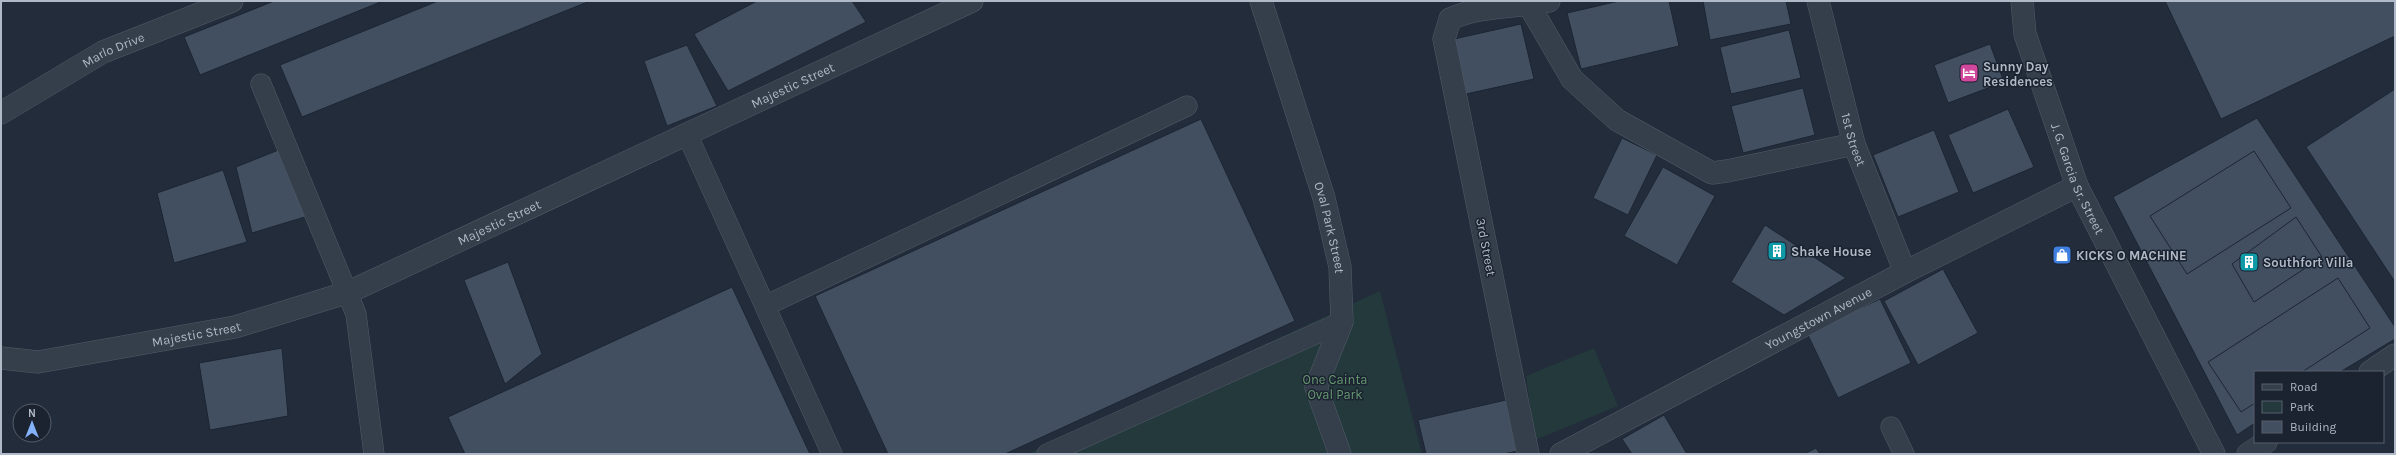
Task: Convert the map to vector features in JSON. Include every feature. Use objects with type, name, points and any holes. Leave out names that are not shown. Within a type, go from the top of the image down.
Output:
[{"type":"street","name":"Marlo Drive","points":[[1,113],[103,52],[232,1]]},
{"type":"street","name":"Majestic Street","points":[[1,358],[38,362],[235,327],[349,292],[972,1]]},
{"type":"street","name":"Oval Park Street","points":[[1261,1],[1324,198],[1340,267],[1342,322],[1316,387],[1340,454]]},
{"type":"street","name":"1st Street","points":[[1818,1],[1854,144],[1905,272]]},
{"type":"street","name":"J. G. Garcia Sr. Street","points":[[2022,1],[2025,34],[2077,186],[2214,454]]},
{"type":"street","points":[[1539,3],[1572,80],[1617,120],[1712,173],[1854,144]]},
{"type":"street","name":"3rd Street","points":[[1528,454],[1444,39],[1450,19],[1468,11],[1539,3]]},
{"type":"street","name":"Youngstown Avenue","points":[[1561,454],[1905,272],[2077,186]]},
{"type":"street","points":[[2372,371],[2395,356]]},
{"type":"street","points":[[2248,454],[2264,443]]},
{"type":"lane","points":[[261,84],[349,292],[356,314],[374,454]]},
{"type":"lane","points":[[765,306],[1187,106]]},
{"type":"lane","points":[[687,134],[832,454]]},
{"type":"lane","points":[[1047,454],[1342,322]]},
{"type":"lane","points":[[1891,427],[1904,454]]},
{"type":"green space","name":"One Cainta Oval Park","points":[[1380,291],[1422,454],[1028,454]]},
{"type":"green space","points":[[1594,348],[1618,406],[1535,440],[1526,376]]},
{"type":"building","points":[[274,1],[383,1],[200,75],[184,37]]},
{"type":"building","points":[[438,1],[590,1],[302,117],[280,65]]},
{"type":"building","points":[[757,1],[852,1],[866,22],[728,91],[694,34]]},
{"type":"building","points":[[1619,1],[1669,1],[1679,46],[1581,69],[1567,13]]},
{"type":"building","points":[[1703,1],[1786,1],[1791,24],[1710,40]]},
{"type":"building","points":[[2165,1],[2395,1],[2395,36],[2221,119]]},
{"type":"building","points":[[1521,24],[1534,79],[1466,94],[1454,39]]},
{"type":"building","points":[[1789,30],[1801,78],[1731,94],[1720,47]]},
{"type":"building","name":"Sunny Day Residences","points":[[1990,44],[2004,82],[1948,103],[1934,65]]},
{"type":"building","points":[[687,45],[717,106],[667,126],[644,61]]},
{"type":"building","points":[[1803,88],[1815,135],[1743,153],[1731,106]]},
{"type":"building","points":[[2395,89],[2395,282],[2306,147]]},
{"type":"building","points":[[2008,109],[2034,167],[1973,193],[1948,135]]},
{"type":"building","name":"Southfort Villa","points":[[2257,118],[2395,327],[2395,339],[2342,371],[2254,371],[2254,424],[2237,435],[2113,197]]},
{"type":"building","points":[[1201,119],[1295,321],[1005,454],[888,454],[815,296]]},
{"type":"building","points":[[1934,130],[1959,192],[1898,217],[1873,155]]},
{"type":"building","points":[[1622,138],[1657,155],[1628,215],[1593,198]]},
{"type":"building","points":[[281,149],[308,216],[252,233],[236,167]]},
{"type":"building","points":[[2254,151],[2291,208],[2187,274],[2150,216]]},
{"type":"building","points":[[1663,167],[1715,196],[1677,265],[1624,236]]},
{"type":"building","points":[[223,170],[247,242],[174,263],[157,193]]},
{"type":"building","points":[[2296,217],[2322,257],[2254,302],[2232,264]]},
{"type":"building","name":"Shake House","points":[[1765,225],[1846,278],[1784,315],[1731,282]]},
{"type":"building","points":[[508,262],[542,354],[505,384],[464,280]]},
{"type":"building","points":[[1943,269],[1978,333],[1918,365],[1884,301]]},
{"type":"building","points":[[2338,278],[2370,328],[2304,371],[2254,371],[2254,404],[2241,412],[2208,362]]},
{"type":"building","points":[[732,287],[810,454],[465,454],[448,417]]},
{"type":"building","points":[[1880,299],[1911,363],[1838,398],[1807,333]]},
{"type":"building","points":[[282,348],[288,416],[210,430],[199,363]]},
{"type":"building","points":[[1506,400],[1518,451],[1503,454],[1426,454],[1418,420]]},
{"type":"building","points":[[1664,415],[1687,454],[1632,454],[1622,439]]},
{"type":"building","points":[[1816,448],[1820,454],[1804,454]]},
{"type":"place","name":"Sunny Day Residences","points":[[1969,73]]},
{"type":"place","name":"Shake House","points":[[1777,251]]},
{"type":"place","name":"KICKS O MACHINE","points":[[2062,255]]},
{"type":"place","name":"Southfort Villa","points":[[2249,262]]}]
